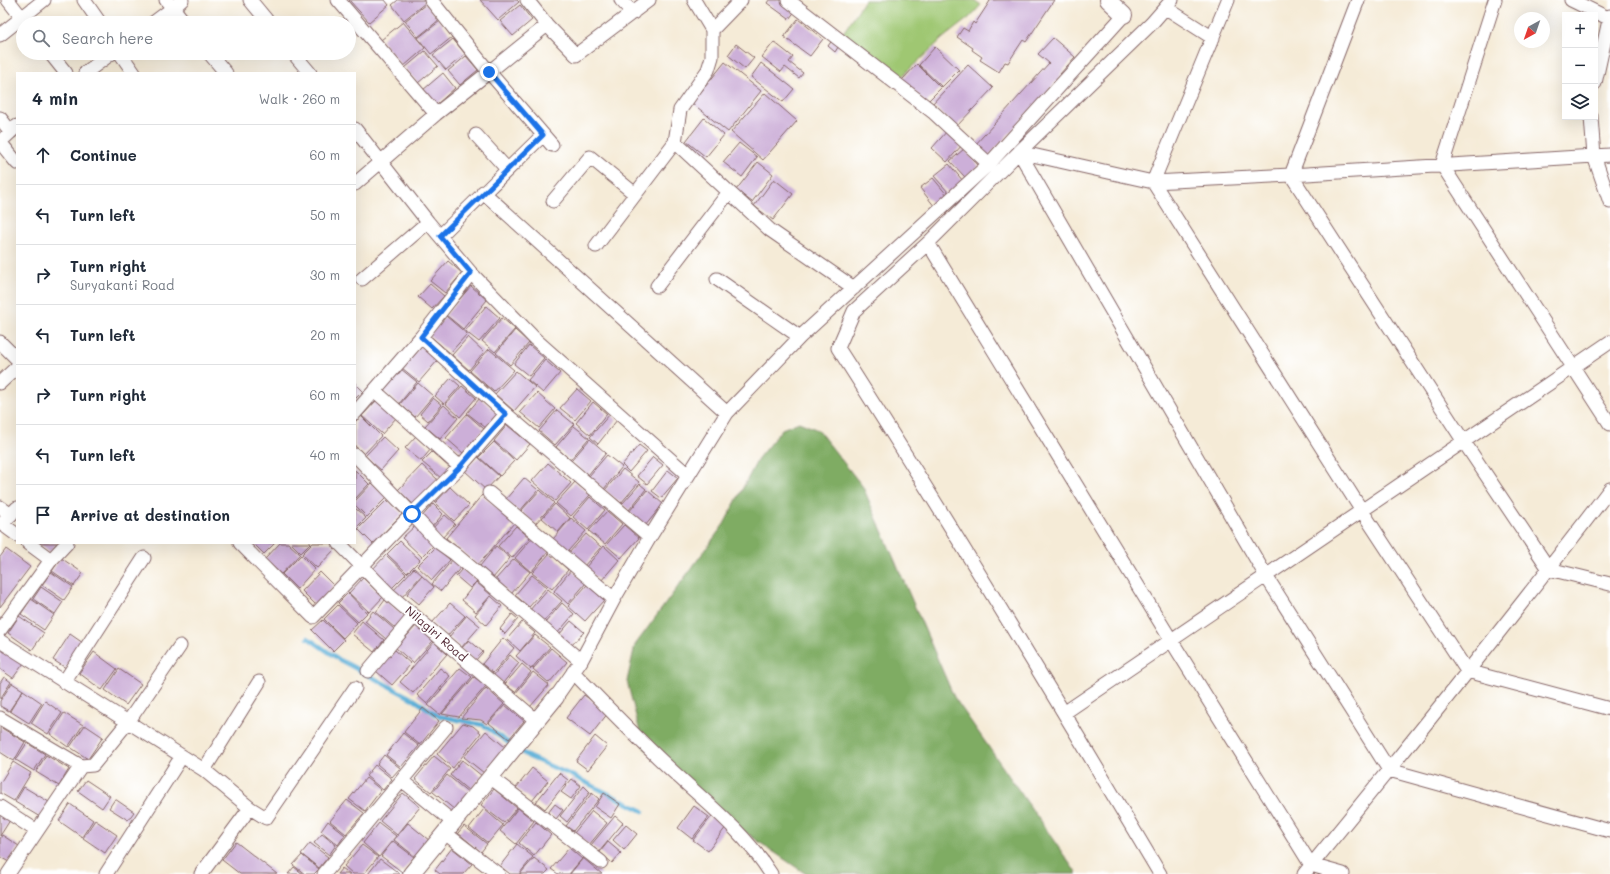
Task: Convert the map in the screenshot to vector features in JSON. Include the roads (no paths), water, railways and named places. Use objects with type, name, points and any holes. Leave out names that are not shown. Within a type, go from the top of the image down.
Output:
[{"type":"street","points":[[8,0],[21,16]]},
{"type":"street","points":[[28,16],[44,0]]},
{"type":"street","points":[[84,0],[95,16]]},
{"type":"street","points":[[250,0],[263,16]]},
{"type":"street","points":[[338,0],[352,16]]},
{"type":"street","points":[[431,0],[489,72],[552,145]]},
{"type":"street","points":[[527,0],[547,25],[576,55],[649,0]]},
{"type":"street","points":[[621,0],[633,13]]},
{"type":"street","points":[[596,246],[675,142],[680,110],[708,70],[712,57],[712,30],[694,0]]},
{"type":"street","points":[[712,30],[741,0]]},
{"type":"street","points":[[788,0],[933,112],[988,164]]},
{"type":"street","points":[[411,874],[556,697],[580,661],[650,537],[726,413],[800,337],[988,164],[1124,15],[1108,0]]},
{"type":"street","points":[[1153,182],[1228,0]]},
{"type":"street","points":[[1291,175],[1358,0]]},
{"type":"street","points":[[1442,165],[1495,0]]},
{"type":"street","points":[[1571,0],[1610,18],[1598,70]]},
{"type":"street","points":[[160,16],[174,3],[181,16]]},
{"type":"street","points":[[1160,874],[1064,713],[902,448],[838,348],[854,311],[928,243],[1151,24],[1169,4],[1213,38]]},
{"type":"street","points":[[356,21],[436,114]]},
{"type":"street","points":[[0,35],[16,25]]},
{"type":"street","points":[[356,183],[436,114],[547,25]]},
{"type":"street","points":[[56,60],[65,72]]},
{"type":"street","points":[[86,72],[103,60]]},
{"type":"street","points":[[125,60],[133,72]]},
{"type":"street","points":[[215,60],[225,72]]},
{"type":"street","points":[[299,60],[309,72]]},
{"type":"street","points":[[0,118],[14,128],[0,142],[16,162]]},
{"type":"street","points":[[1591,120],[1594,156],[1610,202]]},
{"type":"street","points":[[356,130],[428,222],[471,273],[535,339],[688,475]]},
{"type":"street","points":[[476,135],[507,170]]},
{"type":"street","points":[[440,236],[543,135]]},
{"type":"street","points":[[675,142],[770,230],[854,288]]},
{"type":"street","points":[[1019,152],[1153,182],[1610,155]]},
{"type":"street","points":[[1019,152],[1266,576],[1389,770],[1610,831]]},
{"type":"street","points":[[553,201],[590,157],[635,194]]},
{"type":"street","points":[[1442,165],[1572,368],[1610,424]]},
{"type":"street","points":[[1291,175],[1464,442],[1549,569],[1610,584]]},
{"type":"street","points":[[1153,182],[1362,511],[1467,671],[1610,709]]},
{"type":"street","points":[[484,192],[726,413]]},
{"type":"street","points":[[656,286],[728,192]]},
{"type":"street","points":[[362,279],[428,222]]},
{"type":"street","points":[[928,243],[1171,640],[1307,870]]},
{"type":"street","points":[[356,412],[421,337],[471,273]]},
{"type":"street","points":[[717,279],[800,337]]},
{"type":"street","points":[[421,337],[506,414],[650,537]]},
{"type":"street","points":[[0,342],[16,358]]},
{"type":"street","points":[[1064,713],[1610,342]]},
{"type":"street","points":[[0,383],[16,367]]},
{"type":"street","points":[[375,391],[460,467]]},
{"type":"street","points":[[241,544],[313,617],[412,514],[460,467],[506,414]]},
{"type":"street","points":[[356,455],[438,542],[455,554],[580,661]]},
{"type":"street","points":[[1307,870],[1389,770],[1549,569],[1610,489]]},
{"type":"street","points":[[489,493],[614,599]]},
{"type":"street","points":[[0,507],[14,511],[2,524],[16,534]]},
{"type":"street","points":[[29,544],[51,560]]},
{"type":"street","points":[[0,630],[51,560],[66,544]]},
{"type":"street","name":"Nilagiri Road","points":[[340,544],[390,595],[537,721]]},
{"type":"street","points":[[64,682],[144,558]]},
{"type":"street","points":[[368,671],[414,616]]},
{"type":"street","points":[[0,642],[204,770],[250,808],[266,818],[356,688]]},
{"type":"street","points":[[0,718],[82,766],[93,765],[128,722],[180,646]]},
{"type":"street","points":[[573,672],[665,764],[727,821],[763,861],[771,874]]},
{"type":"street","points":[[204,770],[259,682]]},
{"type":"street","points":[[324,874],[446,727]]},
{"type":"street","points":[[106,874],[182,756]]},
{"type":"street","points":[[8,874],[82,766]]},
{"type":"street","points":[[490,778],[601,862]]},
{"type":"street","points":[[402,780],[498,874]]},
{"type":"street","points":[[0,807],[38,831]]},
{"type":"street","points":[[201,874],[250,808]]},
{"type":"street","points":[[1307,870],[1343,874]]},
{"type":"waterway","points":[[308,638],[340,660],[413,699],[439,716],[483,725],[529,757],[571,775],[643,811]]}]
